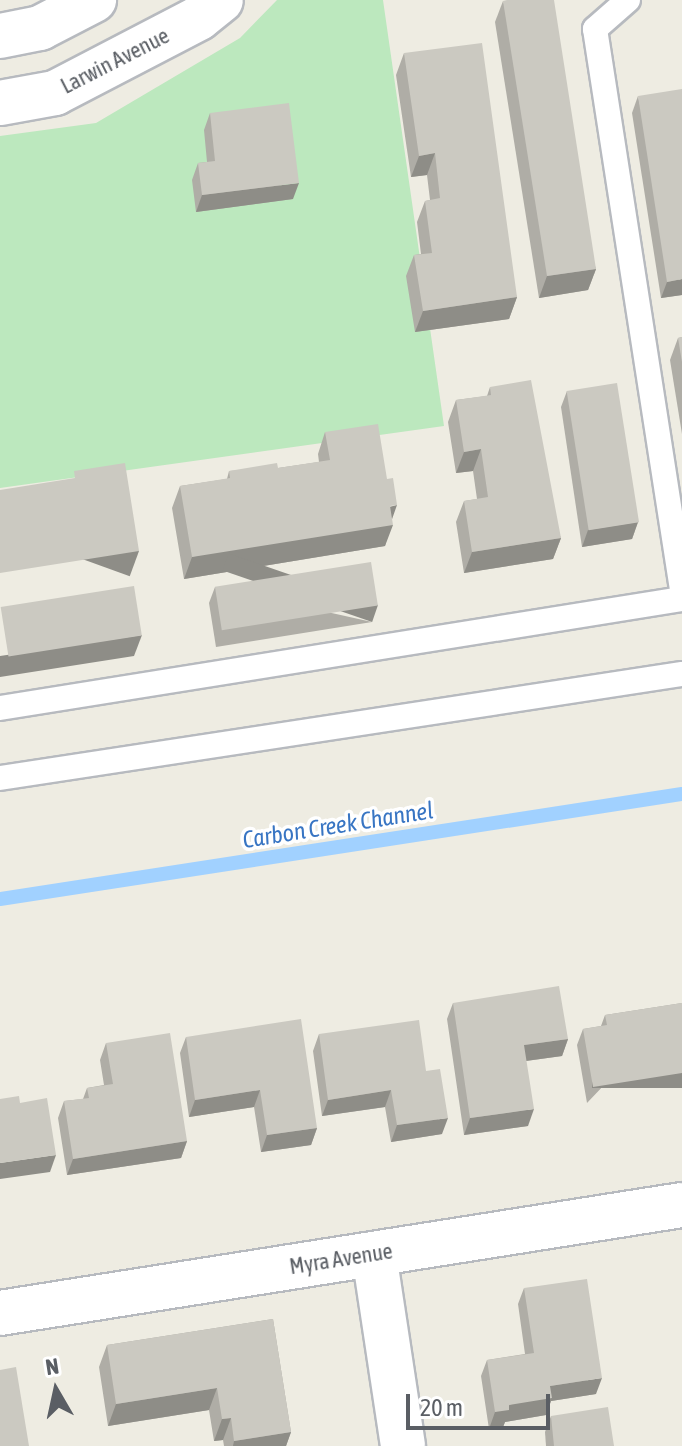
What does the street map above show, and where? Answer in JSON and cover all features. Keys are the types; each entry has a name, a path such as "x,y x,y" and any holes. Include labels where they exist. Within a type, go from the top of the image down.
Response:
{"street":[{"path":"0,36 40,28 94,0"},
{"name":"Larwin Avenue","path":"0,103 55,93 199,18 221,0"},
{"name":"Myra Avenue","path":"0,1313 682,1205"},
{"path":"374,1254 403,1446"}],"lane":[{"path":"628,0 595,29 682,590"},
{"path":"0,708 682,599"},
{"path":"0,778 682,674"}],"green space":[{"path":"277,0 383,0 444,426 0,488 0,136 96,123 240,38"}],"building":[{"path":"554,0 596,269 547,276 503,1"},
{"path":"482,43 517,297 423,311 414,255 432,253 425,201 440,198 435,153 419,156 404,53"},
{"path":"682,89 682,279 667,282 638,96"},
{"path":"289,103 299,183 202,195 198,163 215,161 210,113"},
{"path":"682,337 682,362 678,338"},
{"path":"531,380 561,538 472,552 464,501 488,497 481,449 464,452 456,400 491,395 490,387"},
{"path":"617,383 639,522 589,530 567,391"},
{"path":"378,424 387,479 393,478 397,505 390,506 393,525 192,557 180,486 230,478 229,471 277,463 278,468 330,460 325,432"},
{"path":"125,463 139,551 0,573 0,490 75,478 74,471"},
{"path":"371,562 378,605 222,630 215,587"},
{"path":"134,586 142,635 8,657 1,607"},
{"path":"559,986 568,1039 524,1045 534,1109 470,1118 453,1003"},
{"path":"682,1003 682,1073 593,1087 583,1029 607,1025 605,1015"},
{"path":"301,1019 317,1128 267,1135 260,1090 195,1100 186,1037"},
{"path":"419,1020 426,1071 440,1069 448,1118 397,1125 391,1090 328,1100 319,1034"},
{"path":"170,1033 187,1141 73,1159 64,1101 89,1098 87,1088 113,1084 106,1043"},
{"path":"19,1096 20,1103 47,1098 56,1155 0,1163 0,1099"},
{"path":"587,1279 602,1378 550,1386 552,1398 509,1405 509,1410 495,1412 487,1360 534,1353 524,1288"},
{"path":"273,1319 291,1432 234,1441 231,1418 222,1419 217,1388 116,1404 107,1345"},
{"path":"16,1367 29,1446 0,1446 0,1370"},
{"path":"608,1407 614,1446 554,1446 551,1416"}],"waterway":[{"name":"Carbon Creek Channel","path":"0,899 682,794"}]}
